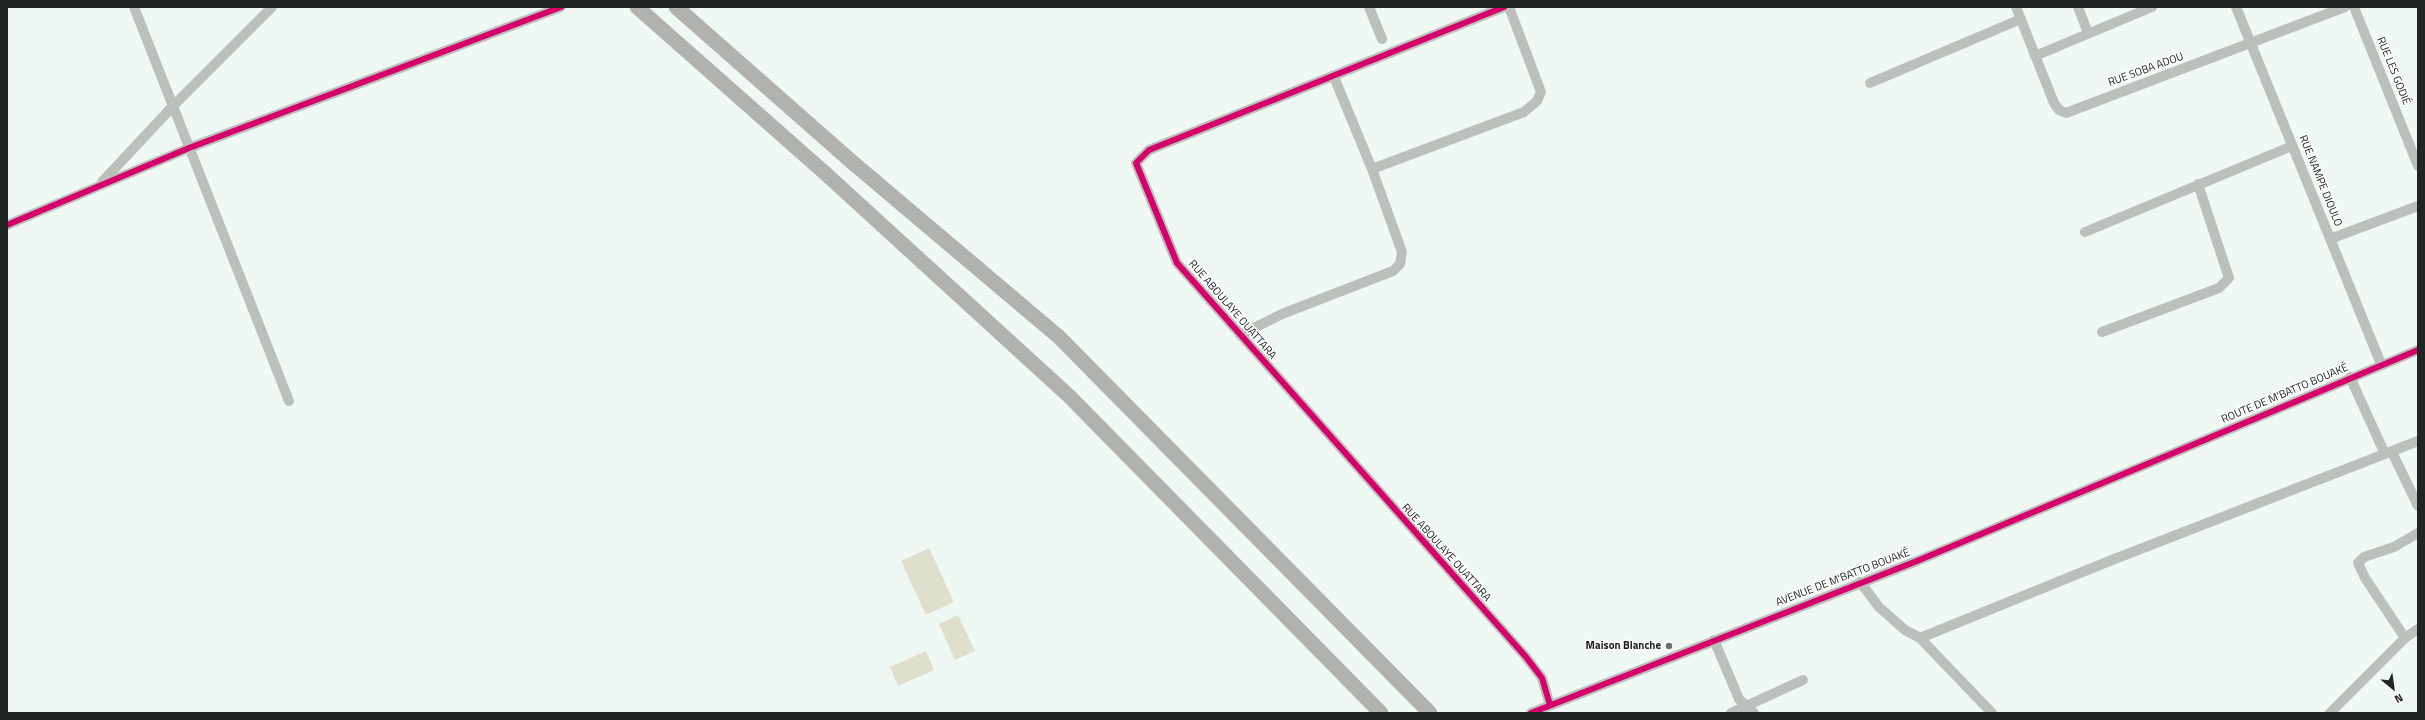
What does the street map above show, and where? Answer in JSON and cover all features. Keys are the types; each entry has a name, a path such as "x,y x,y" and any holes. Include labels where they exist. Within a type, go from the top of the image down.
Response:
{"highway":[{"path":"637,7 826,174 1069,396 1381,713"},
{"path":"676,7 852,162 1059,337 1430,713"}],"street":[{"path":"134,7 174,105 189,148 289,401"},
{"path":"99,186 174,105 272,7"},
{"path":"7,225 189,148 561,7"},
{"path":"1369,7 1382,39"},
{"name":"RUE ABOULAYE OUATTARA","path":"1504,7 1149,150 1136,163 1177,263 1526,657 1542,678 1550,705"},
{"path":"1372,169 1524,112 1537,101 1541,92 1510,7"},
{"name":"RUE SOBA ADOU","path":"2016,7 2054,103 2059,110 2066,113 2251,44 2345,7"},
{"path":"2078,7 2088,33"},
{"path":"2035,56 2152,7"},
{"name":"RUE NAMPE DIOULO","path":"2236,7 2381,364"},
{"name":"RUE LES GODIÉ","path":"2354,7 2418,166"},
{"path":"1870,83 2021,19"},
{"path":"1240,335 1282,314 1393,271 1400,264 1402,252 1372,169 1334,76"},
{"path":"2085,232 2292,146"},
{"path":"2102,332 2219,288 2229,278 2198,184"},
{"path":"2330,239 2418,206"},
{"name":"ROUTE DE M'BATTO BOUAKÉ","path":"2160,458 2381,364 2418,350"},
{"path":"2350,377 2388,453 2418,506"},
{"path":"1920,638 2296,487 2388,453 2418,440"},
{"name":"AVENUE DE M'BATTO BOUAKÉ","path":"1531,713 1916,561 1979,532 2160,458"},
{"path":"2405,638 2365,578 2358,563 2364,558 2394,547 2418,533"},
{"path":"1860,582 1879,607 1905,630 1920,638 1992,713"},
{"path":"2330,713 2405,638 2418,629"},
{"path":"1714,640 1739,698 1750,710"},
{"path":"1731,713 1750,710 1803,680"}],"green space":[{"path":"929,548 954,602 926,615 901,561"},
{"path":"958,615 975,651 955,660 939,624"},
{"path":"926,651 934,670 898,686 890,667"}],"cycle path":[{"path":"7,225 189,148 561,7"},
{"path":"1504,7 1149,150 1136,163 1177,263 1526,657 1542,678 1550,705"},
{"path":"1531,713 1917,561 2418,350"}],"place":[{"name":"Maison Blanche","path":"1669,646"}]}
